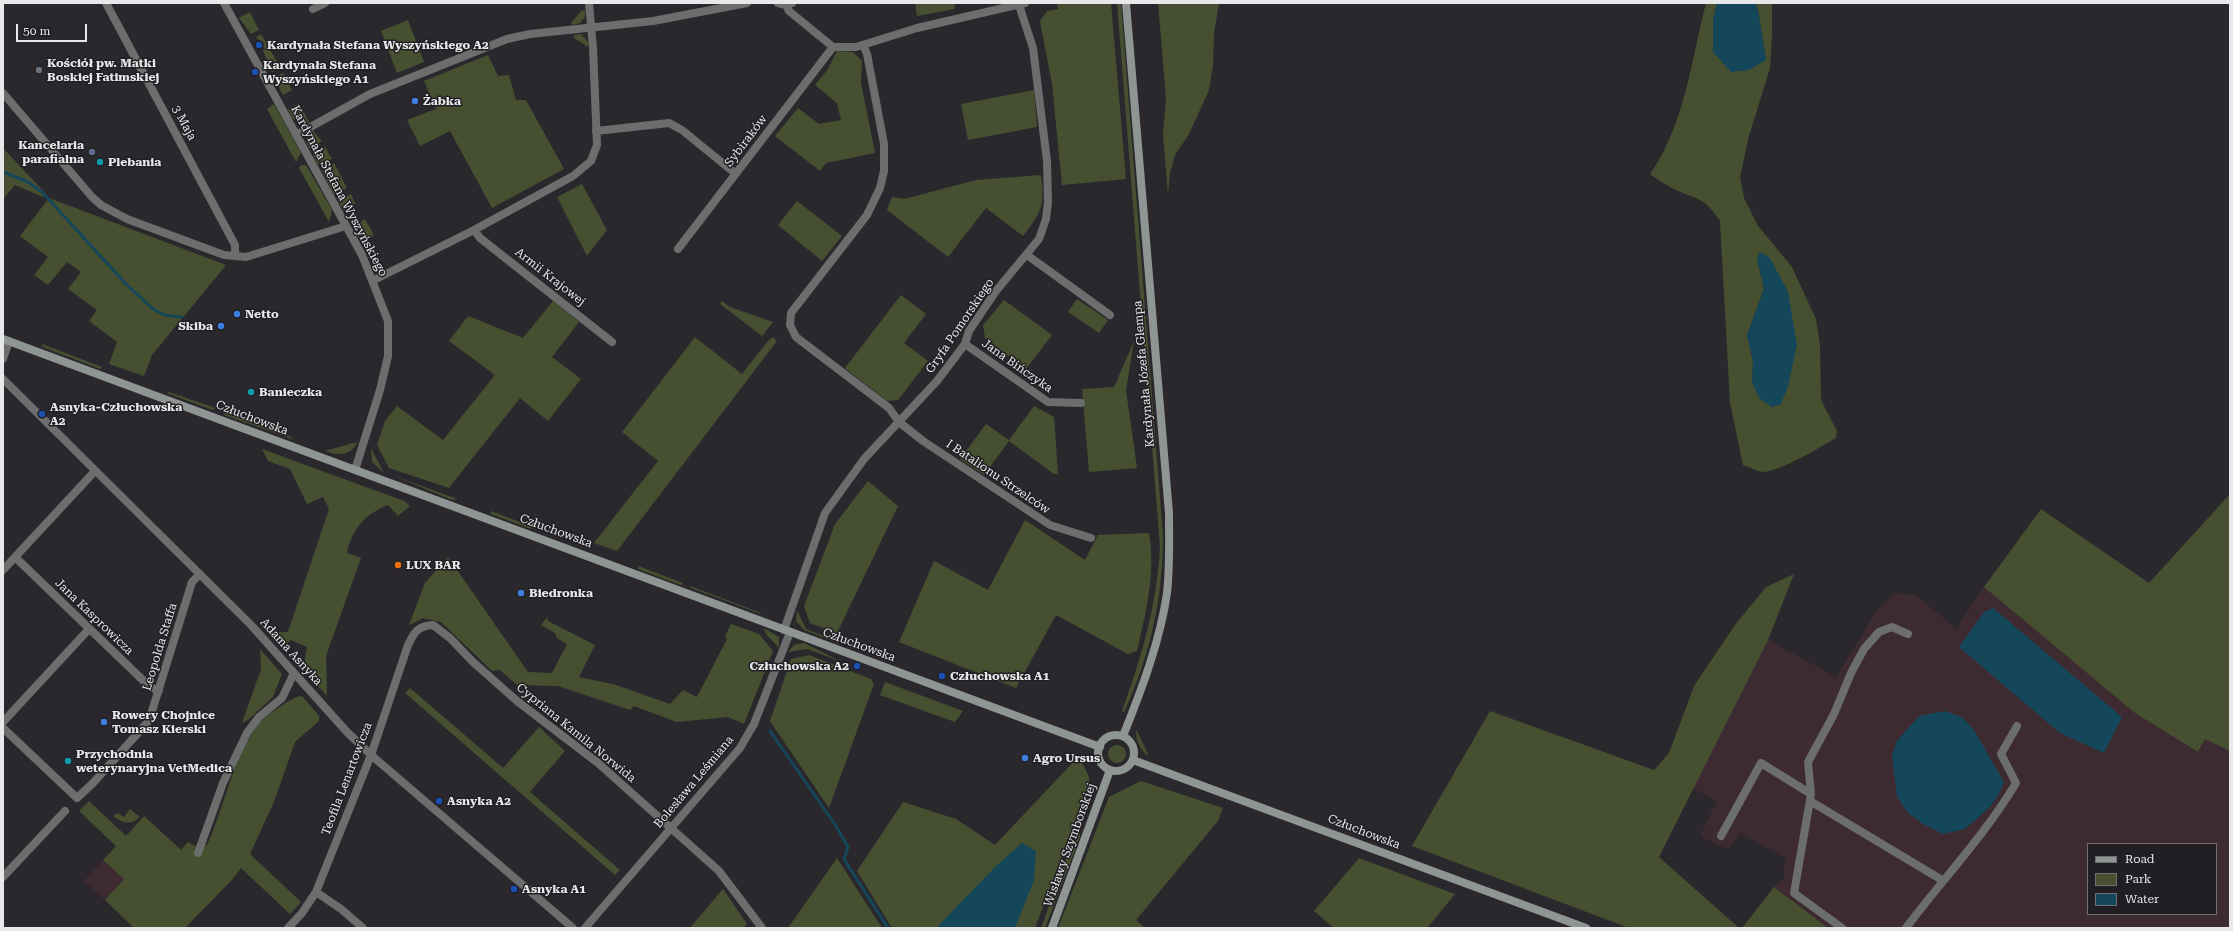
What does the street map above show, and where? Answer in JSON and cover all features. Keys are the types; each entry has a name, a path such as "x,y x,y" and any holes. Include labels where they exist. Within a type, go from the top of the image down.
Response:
{"main road":[{"name":"Kardynała Józefa Glempa","path":"1123,736 1149,665 1162,618 1167,593 1170,552 1169,513 1126,3"},
{"name":"Człuchowska","path":"6,340 1100,747"},
{"path":"1110,736 1123,736 1133,747 1133,760 1125,769 1110,770 1101,762 1099,757 1100,747 1110,736"},
{"name":"Człuchowska","path":"1133,760 1586,928"},
{"name":"Wisławy Szymborskiej","path":"1052,928 1110,770"}],"street":[{"name":"3 Maja","path":"106,3 235,245 235,256"},
{"name":"Kardynała Stefana Wyszyńskiego","path":"224,3 374,280 388,320 388,356 379,394 355,470"},
{"path":"313,9 325,3"},
{"path":"374,280 474,230 580,172 592,161 595,154 596,131 589,3"},
{"path":"296,134 370,94 507,39 530,34 653,21 746,3"},
{"path":"785,4 789,11 833,47 863,45 916,28 1022,4"},
{"name":"Gryfa Pomorskiego","path":"787,631 825,513 864,459 937,381 965,344 969,331 996,292 1027,255 1038,239 1046,219 1048,202 1047,161 1033,48 1022,4"},
{"name":"I Batalionu Strzelców","path":"863,45 867,54 884,144 884,171 880,188 867,215 791,313 790,325 796,337 888,408 899,422 978,479 1050,525 1091,538"},
{"name":"Sybiraków","path":"678,249 833,47"},
{"path":"3,93 78,181 101,205 127,219 224,255 246,257 346,226"},
{"path":"596,131 670,123 682,130 736,174"},
{"name":"Armii Krajowej","path":"474,230 480,238 612,342"},
{"path":"1027,255 1110,315"},
{"path":"3,359 6,340"},
{"name":"Jana Bińczyka","path":"965,344 1048,402 1081,403"},
{"name":"Adama Asnyka","path":"3,379 251,625 371,755 573,928"},
{"path":"3,570 95,471"},
{"name":"Jana Kasprowicza","path":"15,557 150,687 158,690"},
{"name":"Leopolda Staffa","path":"3,728 77,798 139,734 152,711 192,582 200,574"},
{"name":"Cypriana Kamila Norwida","path":"416,630 433,625 439,628 517,701 598,763 718,871 762,928"},
{"path":"1842,928 1794,893 1811,798 1808,762 1864,649 1879,632 1892,627 1908,634"},
{"path":"3,722 89,629"},
{"name":"Teofila Lenartowicza","path":"288,928 302,913 316,892 371,755 408,645 416,630"},
{"name":"Bolesława Leśmiana","path":"586,928 744,742 754,724 787,631"},
{"path":"198,853 223,783 247,732 259,717 282,698 294,673"},
{"path":"1906,928 1942,880 1999,812 2016,783 2001,754 2017,726"},
{"path":"1721,836 1761,763 1811,798 1942,880"},
{"path":"5,872 65,811"},
{"path":"316,892 341,909 363,928"}],"shaded area":[{"path":"1984,587 2135,713 2198,752 2205,739 2230,751 2230,928 1828,928 1774,887 1785,878 1783,870 1787,859 1740,833 1728,849 1700,836 1717,801 1692,788 1768,640 1836,677 1880,606 1896,594 1916,595 1956,629"},
{"path":"103,860 124,879 105,900 84,881"}],"green space":[{"path":"915,3 954,3 955,9 917,16"},
{"path":"1057,3 1111,3 1126,179 1062,185 1052,84 1040,21 1047,11 1058,9"},
{"path":"1117,3 1121,3 1163,536 1161,582 1158,604 1148,648 1124,712 1122,711 1136,671 1152,609 1156,589 1160,546"},
{"path":"1158,3 1219,3 1214,33 1213,65 1209,90 1189,134 1175,155 1170,173 1168,195 1163,134 1166,98"},
{"path":"1706,3 1717,3 1713,20 1766,60 1758,10 1755,3 1772,3 1770,68 1749,136 1740,177 1744,198 1758,226 1792,267 1816,319 1820,346 1821,400 1837,431 1836,438 1780,468 1764,472 1743,465 1730,403 1720,221 1714,212 1699,199 1669,186 1650,174 1662,155 1686,92","holes":["1760,252 1781,404 1772,407 1759,397 1752,381 1753,361 1747,335 1764,289 1757,259"]},
{"path":"585,10 585,17 580,23 572,25 571,23 581,11"},
{"path":"250,12 259,30 251,34 239,18"},
{"path":"408,20 424,62 397,73 381,31"},
{"path":"261,34 280,67 272,72 263,51 265,49 256,37"},
{"path":"581,34 588,42 588,47 574,38 574,35"},
{"path":"837,51 853,52 862,61 861,83 875,153 826,163 820,171 775,136 798,108 819,124 841,120 837,103 815,85 828,69"},
{"path":"488,55 498,76 509,75 516,100 526,100 564,169 492,208 450,131 420,146 407,120 436,109 424,81"},
{"path":"283,73 292,90 283,95 274,77"},
{"path":"1034,90 1037,127 968,140 961,104"},
{"path":"299,103 309,122 305,124 293,119 288,110"},
{"path":"274,104 301,153 296,162 267,109"},
{"path":"312,130 322,141 310,149 306,139"},
{"path":"325,147 332,159 318,165 313,155"},
{"path":"3,148 46,194 43,197 15,185 3,199"},
{"path":"334,163 347,188 334,195 322,171"},
{"path":"301,165 306,165 332,210 329,222 299,168"},
{"path":"1041,175 1043,194 1041,208 1023,236 986,208 948,257 887,210 892,197 904,199 976,180"},
{"path":"582,184 607,230 587,256 557,197"},
{"path":"351,194 355,204 344,211 338,201"},
{"path":"49,198 226,265 152,355 144,376 109,364 117,342 89,321 97,310 68,289 81,272 67,262 48,285 34,275 48,257 20,236"},
{"path":"797,201 842,236 822,261 778,225"},
{"path":"365,219 374,235 363,242 360,242 353,228"},
{"path":"901,295 926,314 904,343 928,361 898,400 887,401 845,368"},
{"path":"1077,299 1108,320 1099,333 1068,312"},
{"path":"1004,300 1052,335 1026,369 985,338 983,325"},
{"path":"553,301 579,322 552,357 581,379 548,421 520,398 449,488 389,468 377,445 385,421 397,406 443,440 495,375 449,341 468,316 523,338"},
{"path":"722,301 730,307 773,322 762,336 720,304"},
{"path":"695,337 742,374 768,341 773,337 777,341 617,551 594,543 658,461 622,432"},
{"path":"1134,341 1126,390 1137,468 1089,472 1082,389 1114,387"},
{"path":"42,344 102,367 100,369 43,347"},
{"path":"166,391 215,408 213,410 169,394"},
{"path":"1034,406 1054,417 1058,474 1054,474 1009,441 984,475 960,459 986,424 1009,440"},
{"path":"223,412 289,436 295,440 224,415"},
{"path":"357,443 347,453 334,454 325,451"},
{"path":"371,448 384,473 372,462"},
{"path":"262,449 404,501 410,506 398,516 388,505 380,509 361,523 352,537 347,553 361,558 326,656 327,696 303,670 307,647 291,640 286,644 279,642 270,632 288,632 329,509 323,497 307,504 290,469 268,461"},
{"path":"392,475 457,499 452,500"},
{"path":"868,481 898,506 837,633 810,623 804,606 835,524"},
{"path":"2230,494 2230,751 2205,739 2198,752 2135,713 1984,587 2041,509 2149,583"},
{"path":"491,511 533,527 531,529 491,514"},
{"path":"1025,520 1085,560 1098,535 1149,533 1151,548 1151,578 1147,607 1137,651 1128,654 1056,615 1016,688 899,642 934,561 988,590"},
{"path":"448,557 528,672 552,673 567,644 557,638 555,633 541,625 547,617 548,621 595,645 579,677 616,685 670,704 683,690 697,697 727,639 725,637 731,624 759,634 773,651 744,724 728,717 677,722 634,706 630,710 558,686 517,685 500,670 492,671 441,622 423,618 409,625 425,583"},
{"path":"638,566 683,583 681,585 638,569"},
{"path":"1794,574 1768,640 1659,857 1739,928 1629,928 1412,846 1490,711 1654,770 1669,753 1694,686 1735,625 1766,587"},
{"path":"690,586 761,613 761,614 691,588"},
{"path":"797,610 806,629 840,642 838,643 804,630 796,621"},
{"path":"764,628 779,637 779,648 766,634"},
{"path":"804,643 842,662 807,649 788,652 794,645"},
{"path":"260,649 282,674 273,697 248,720 242,723 261,669"},
{"path":"809,655 871,679 874,684 829,808 770,721 791,659"},
{"path":"885,682 963,711 955,722 880,695"},
{"path":"410,688 503,768 539,727 565,751 530,792 620,870 615,875 405,693"},
{"path":"302,696 319,716 319,721 295,742 274,802 250,854 301,902 290,914 241,868 232,880 185,928 134,928 105,900 124,879 103,860 116,846 79,811 89,801 126,836 144,816 181,850 188,842 195,846 207,845 236,765 251,735 261,721 267,716 290,700"},
{"path":"1136,729 1148,754 1147,755 1138,744"},
{"path":"1113,745 1121,745 1126,750 1124,761 1121,763 1113,763 1108,758 1108,750"},
{"path":"1079,756 1089,777 1089,783 1035,928 892,928 857,871 903,802 956,819 995,845"},
{"path":"1141,781 1223,808 1218,821 1136,920 1145,928 1058,928 1109,797"},
{"path":"130,809 140,817 133,822 123,822 113,816 118,813 124,817"},
{"path":"1076,832 1080,833 1080,837 1045,928 1041,928"},
{"path":"837,858 882,928 788,928"},
{"path":"1359,858 1455,894 1427,928 1334,928 1314,911"},
{"path":"1774,887 1828,928 1742,928"},
{"path":"723,889 747,924 743,928 690,928"}],"water":[{"path":"1717,3 1755,3 1758,10 1766,60 1749,70 1731,72 1713,52 1713,20"},
{"path":"1760,252 1770,258 1788,292 1797,345 1788,386 1781,404 1772,407 1759,398 1752,381 1753,361 1747,335 1764,289 1757,258"},
{"path":"1993,608 2122,717 2104,753 2060,733 1959,647 1984,612"},
{"path":"1945,711 1962,717 1974,730 2004,782 1999,794 1990,807 1965,829 1943,834 1923,824 1908,813 1897,797 1892,755 1897,741 1919,716"},
{"path":"1022,843 1036,851 1034,880 1015,928 936,928 997,865"}],"waterway":[{"path":"3,172 28,182 42,192 125,283 153,309 165,315 182,317"},
{"path":"770,731 836,826 848,847 844,859 888,928"}],"place":[{"name":"Kardynała Stefana Wyszyńskiego A2","path":"259,45"},
{"name":"Kościół pw. Matki Boskiej Fatimskiej","path":"39,70"},
{"name":"Kardynała Stefana Wyszyńskiego A1","path":"255,72"},
{"name":"Żabka","path":"415,101"},
{"name":"Kancelaria parafialna","path":"92,152"},
{"name":"Plebania","path":"100,162"},
{"name":"Netto","path":"237,314"},
{"name":"Skiba","path":"221,326"},
{"name":"Banieczka","path":"251,392"},
{"name":"Asnyka-Człuchowska A2","path":"42,414"},
{"name":"LUX BAR","path":"398,565"},
{"name":"Biedronka","path":"521,593"},
{"name":"Człuchowska A2","path":"857,666"},
{"name":"Człuchowska A1","path":"942,676"},
{"name":"Rowery Chojnice Tomasz Kierski","path":"104,722"},
{"name":"Agro Ursus","path":"1025,758"},
{"name":"Przychodnia weterynaryjna VetMedica","path":"68,761"},
{"name":"Asnyka A2","path":"439,801"},
{"name":"Asnyka A1","path":"514,889"}]}
